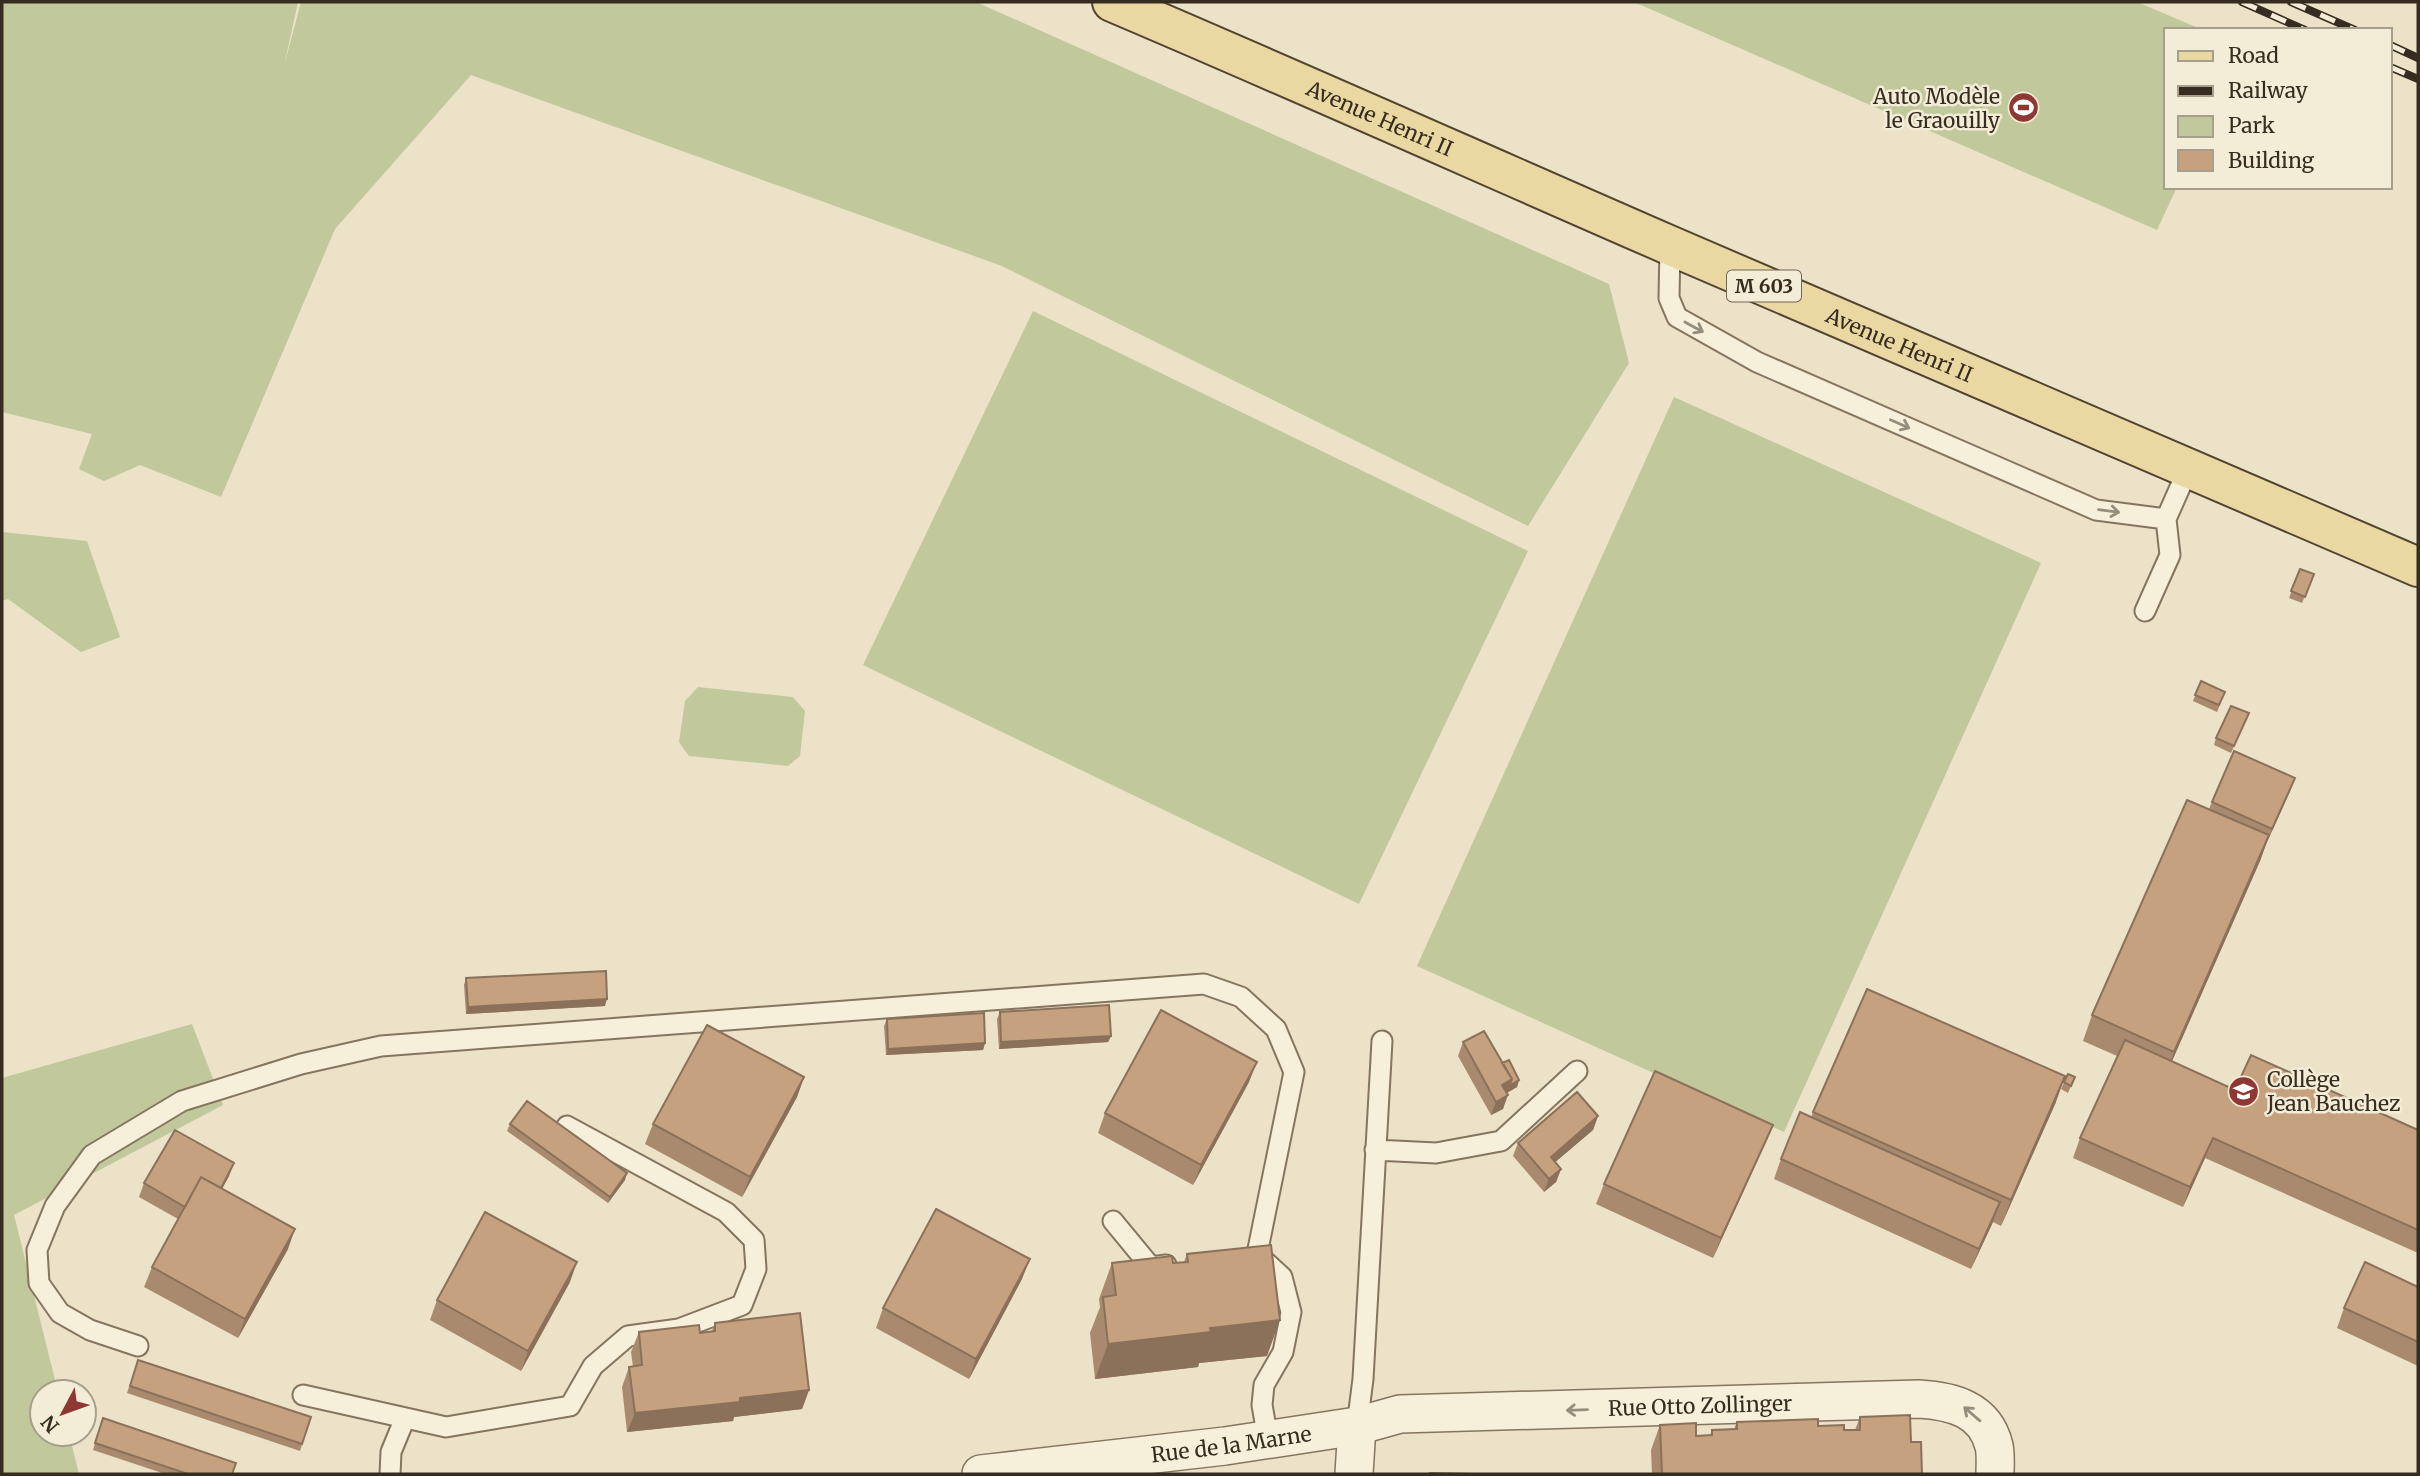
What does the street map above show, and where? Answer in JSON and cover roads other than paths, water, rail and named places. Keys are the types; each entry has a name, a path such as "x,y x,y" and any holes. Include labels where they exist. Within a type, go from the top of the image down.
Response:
{"main road":[{"name":"Avenue Henri II","path":"1112,2 1361,108 1670,246 2418,567"}],"street":[{"name":"Rue Otto Zollinger","path":"1357,1426 1401,1414 1919,1399 1945,1401 1968,1408 1986,1428 1994,1446 1995,1474"},
{"name":"Rue de la Marne","path":"981,1474 1357,1426"},
{"path":"1354,1474 1357,1426"}],"lane":[{"path":"1670,246 1669,298 1677,317 1757,362 2096,510 2166,519"},
{"path":"2146,611 2171,555 2166,519 2189,467"},
{"path":"138,1346 90,1330 60,1313 39,1283 37,1250 55,1206 92,1156 182,1101 302,1064 381,1046 1205,984 1241,998 1276,1029 1294,1072 1250,1254 1282,1277 1291,1312 1283,1352 1264,1385 1262,1405 1268,1439"},
{"path":"1357,1426 1363,1379 1382,1041"},
{"path":"1375,1150 1436,1153 1500,1141 1577,1070"},
{"path":"303,1395 446,1427 570,1406 593,1366 628,1336 679,1329 742,1305 756,1269 754,1240 726,1212 567,1126"},
{"path":"1113,1221 1151,1267 1191,1262"},
{"path":"390,1474 391,1452 405,1418"}],"railway":[{"path":"2242,2 2300,28"},
{"path":"2291,2 2350,28"},
{"path":"2392,46 2418,58"},
{"path":"2392,68 2418,79"}],"place":[{"name":"Auto Modèle le Graouilly","path":"2023,108"},
{"name":"Collège Jean Bauchez","path":"2244,1091"}]}
